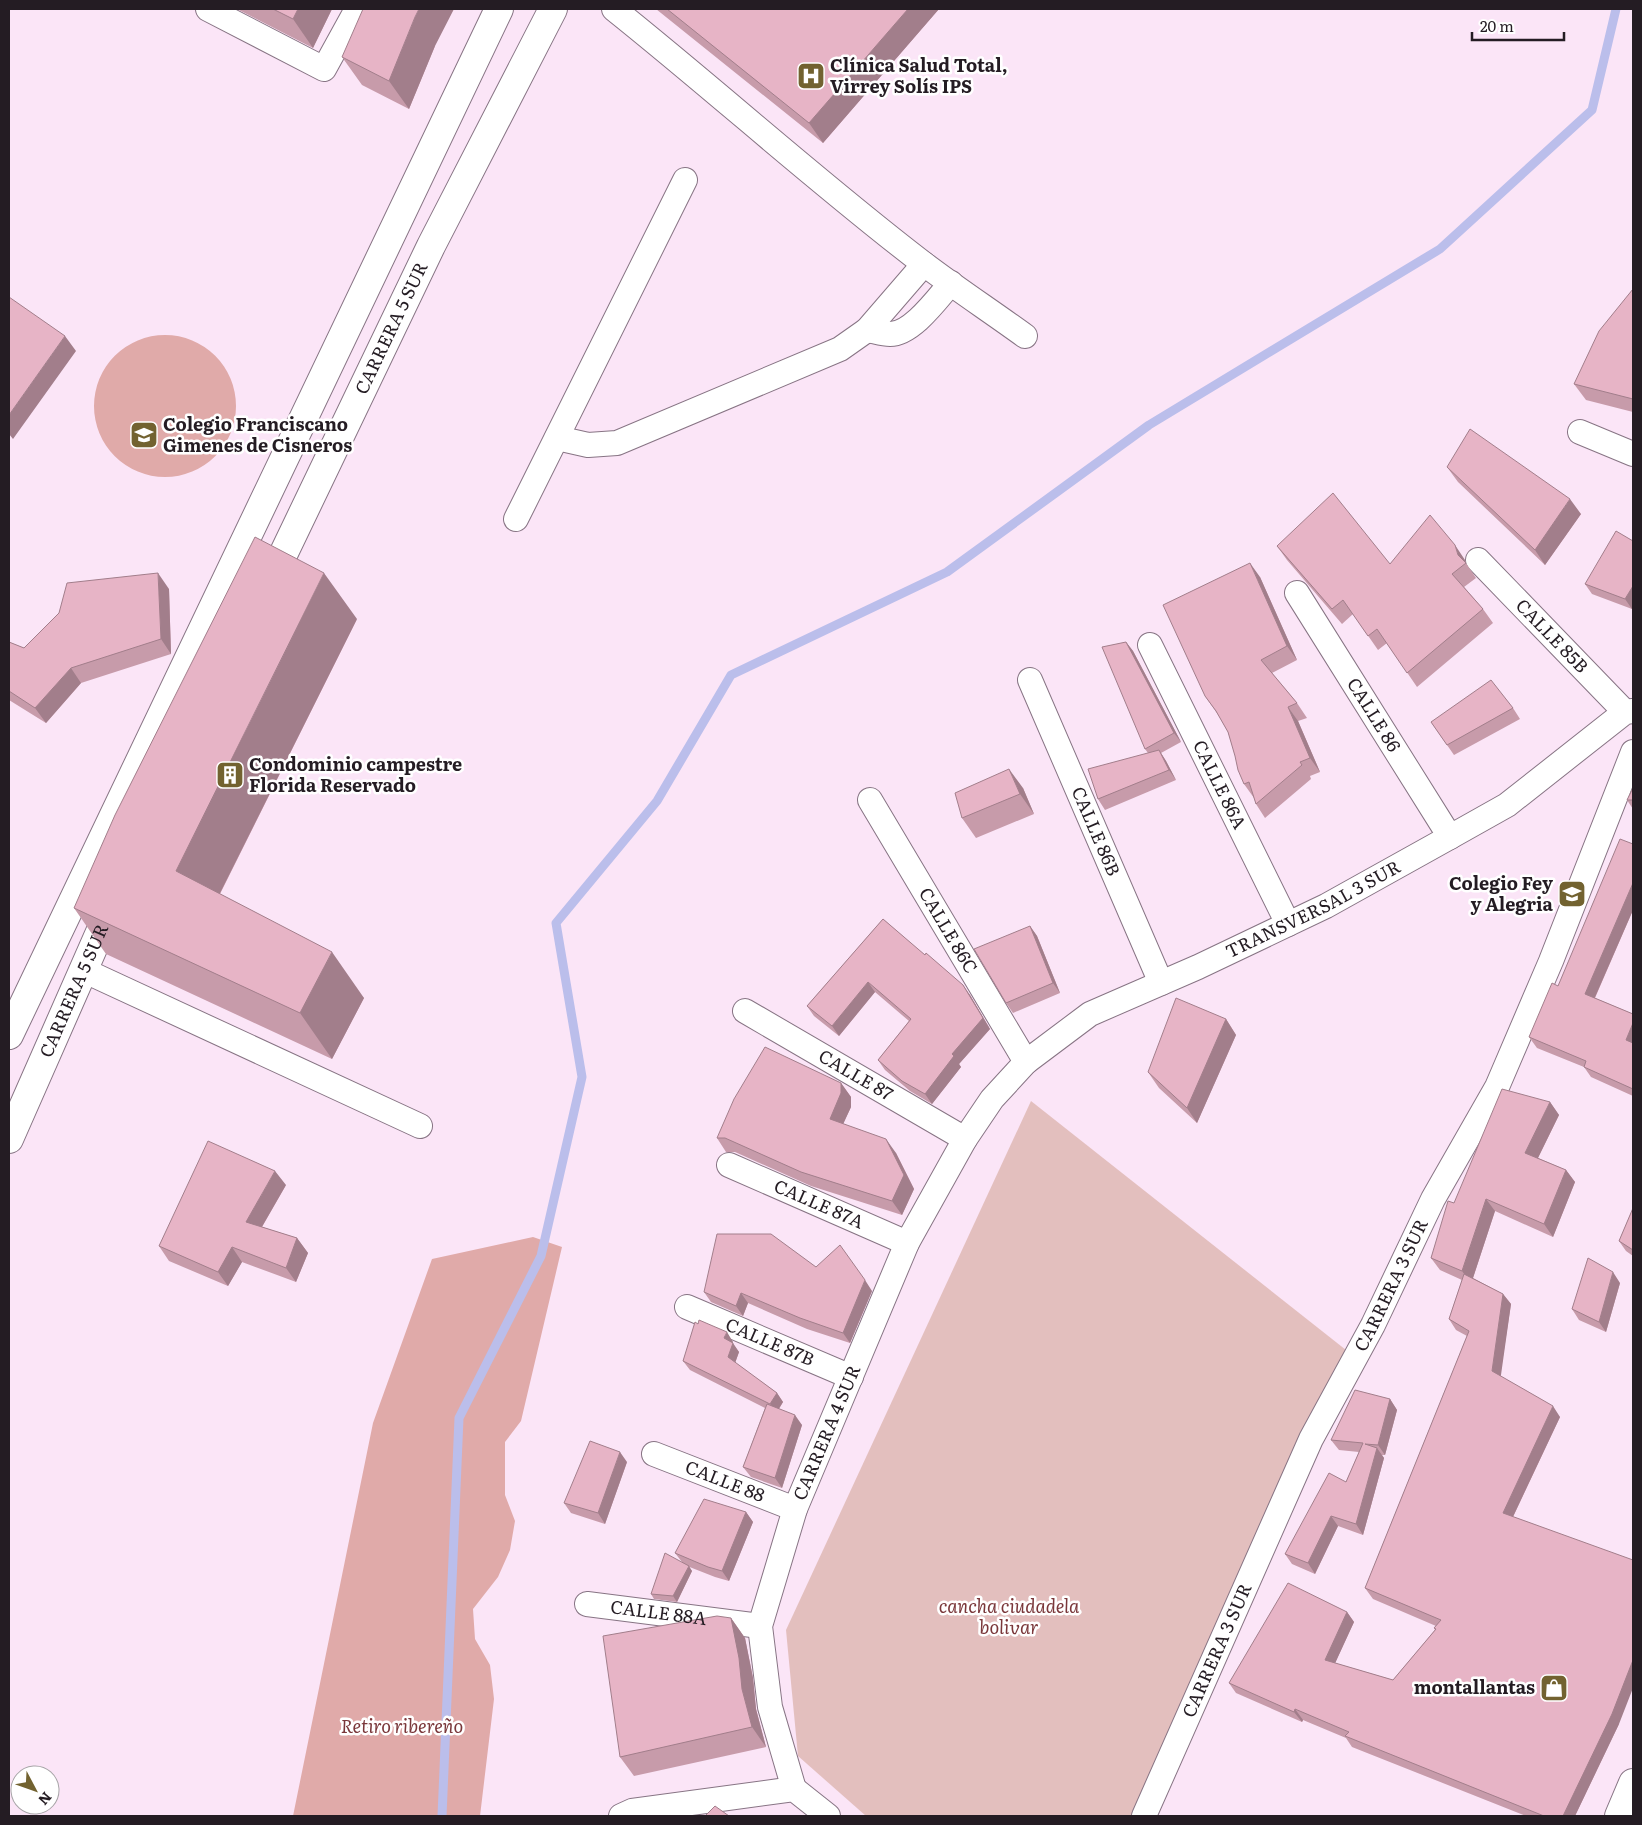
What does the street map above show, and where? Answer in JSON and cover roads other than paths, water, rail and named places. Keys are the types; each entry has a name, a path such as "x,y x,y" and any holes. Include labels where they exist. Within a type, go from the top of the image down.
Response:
{"street":[{"path":"208,9 324,69 358,9"},
{"path":"9,1035 500,9"},
{"name":"CARRERA 5 SUR","path":"258,605 431,246 553,9"},
{"path":"614,9 924,264 1025,336"},
{"path":"516,519 686,180"},
{"path":"558,438 588,445 617,443 840,349 867,330 924,264"},
{"path":"867,330 890,334 904,331 924,314 951,283"},
{"path":"1580,432 1633,454"},
{"name":"CALLE 85B","path":"1478,560 1629,712"},
{"name":"CALLE 86","path":"1297,593 1450,836"},
{"name":"CALLE 86A","path":"1150,645 1288,924"},
{"name":"CALLE 86B","path":"1030,680 1161,983"},
{"name":"TRANSVERSAL 3 SUR","path":"992,1099 1026,1062 1090,1014 1198,967 1326,906 1507,804 1629,712"},
{"name":"CARRERA 3 SUR","path":"1144,1816 1311,1439 1373,1325 1433,1199 1497,1087 1551,961 1633,752"},
{"name":"CALLE 86C","path":"870,800 1026,1062"},
{"name":"CARRERA 5 SUR","path":"9,1139 122,880"},
{"path":"83,970 420,1126"},
{"name":"CALLE 87","path":"745,1011 965,1139"},
{"name":"CARRERA 4 SUR","path":"794,1789 770,1707 760,1626 795,1508 907,1243 965,1139 992,1099"},
{"name":"CALLE 87A","path":"729,1165 907,1243"},
{"name":"CALLE 87B","path":"687,1307 851,1377"},
{"name":"CALLE 88","path":"654,1454 795,1508"},
{"name":"CALLE 88A","path":"587,1604 760,1626"},
{"path":"1619,1816 1633,1783"},
{"path":"626,1814 794,1789 828,1816"}],"waterway":[{"path":"442,1816 459,1418 541,1256 582,1077 556,923 657,801 731,675 947,572 1149,425 1440,249 1592,110 1616,9"}],"place":[{"name":"Clínica Salud Total, Virrey Solís IPS","path":"811,76"},
{"name":"Colegio Franciscano Gimenes de Cisneros","path":"144,435"},
{"name":"Condominio campestre Florida Reservado","path":"230,775"},
{"name":"Colegio Fey y Alegria","path":"1572,894"},
{"name":"montallantas","path":"1554,1688"}],"park label":[{"name":"cancha ciudadela bolivar","path":"1009,1617"},
{"name":"Retiro ribereño","path":"402,1727"}]}
